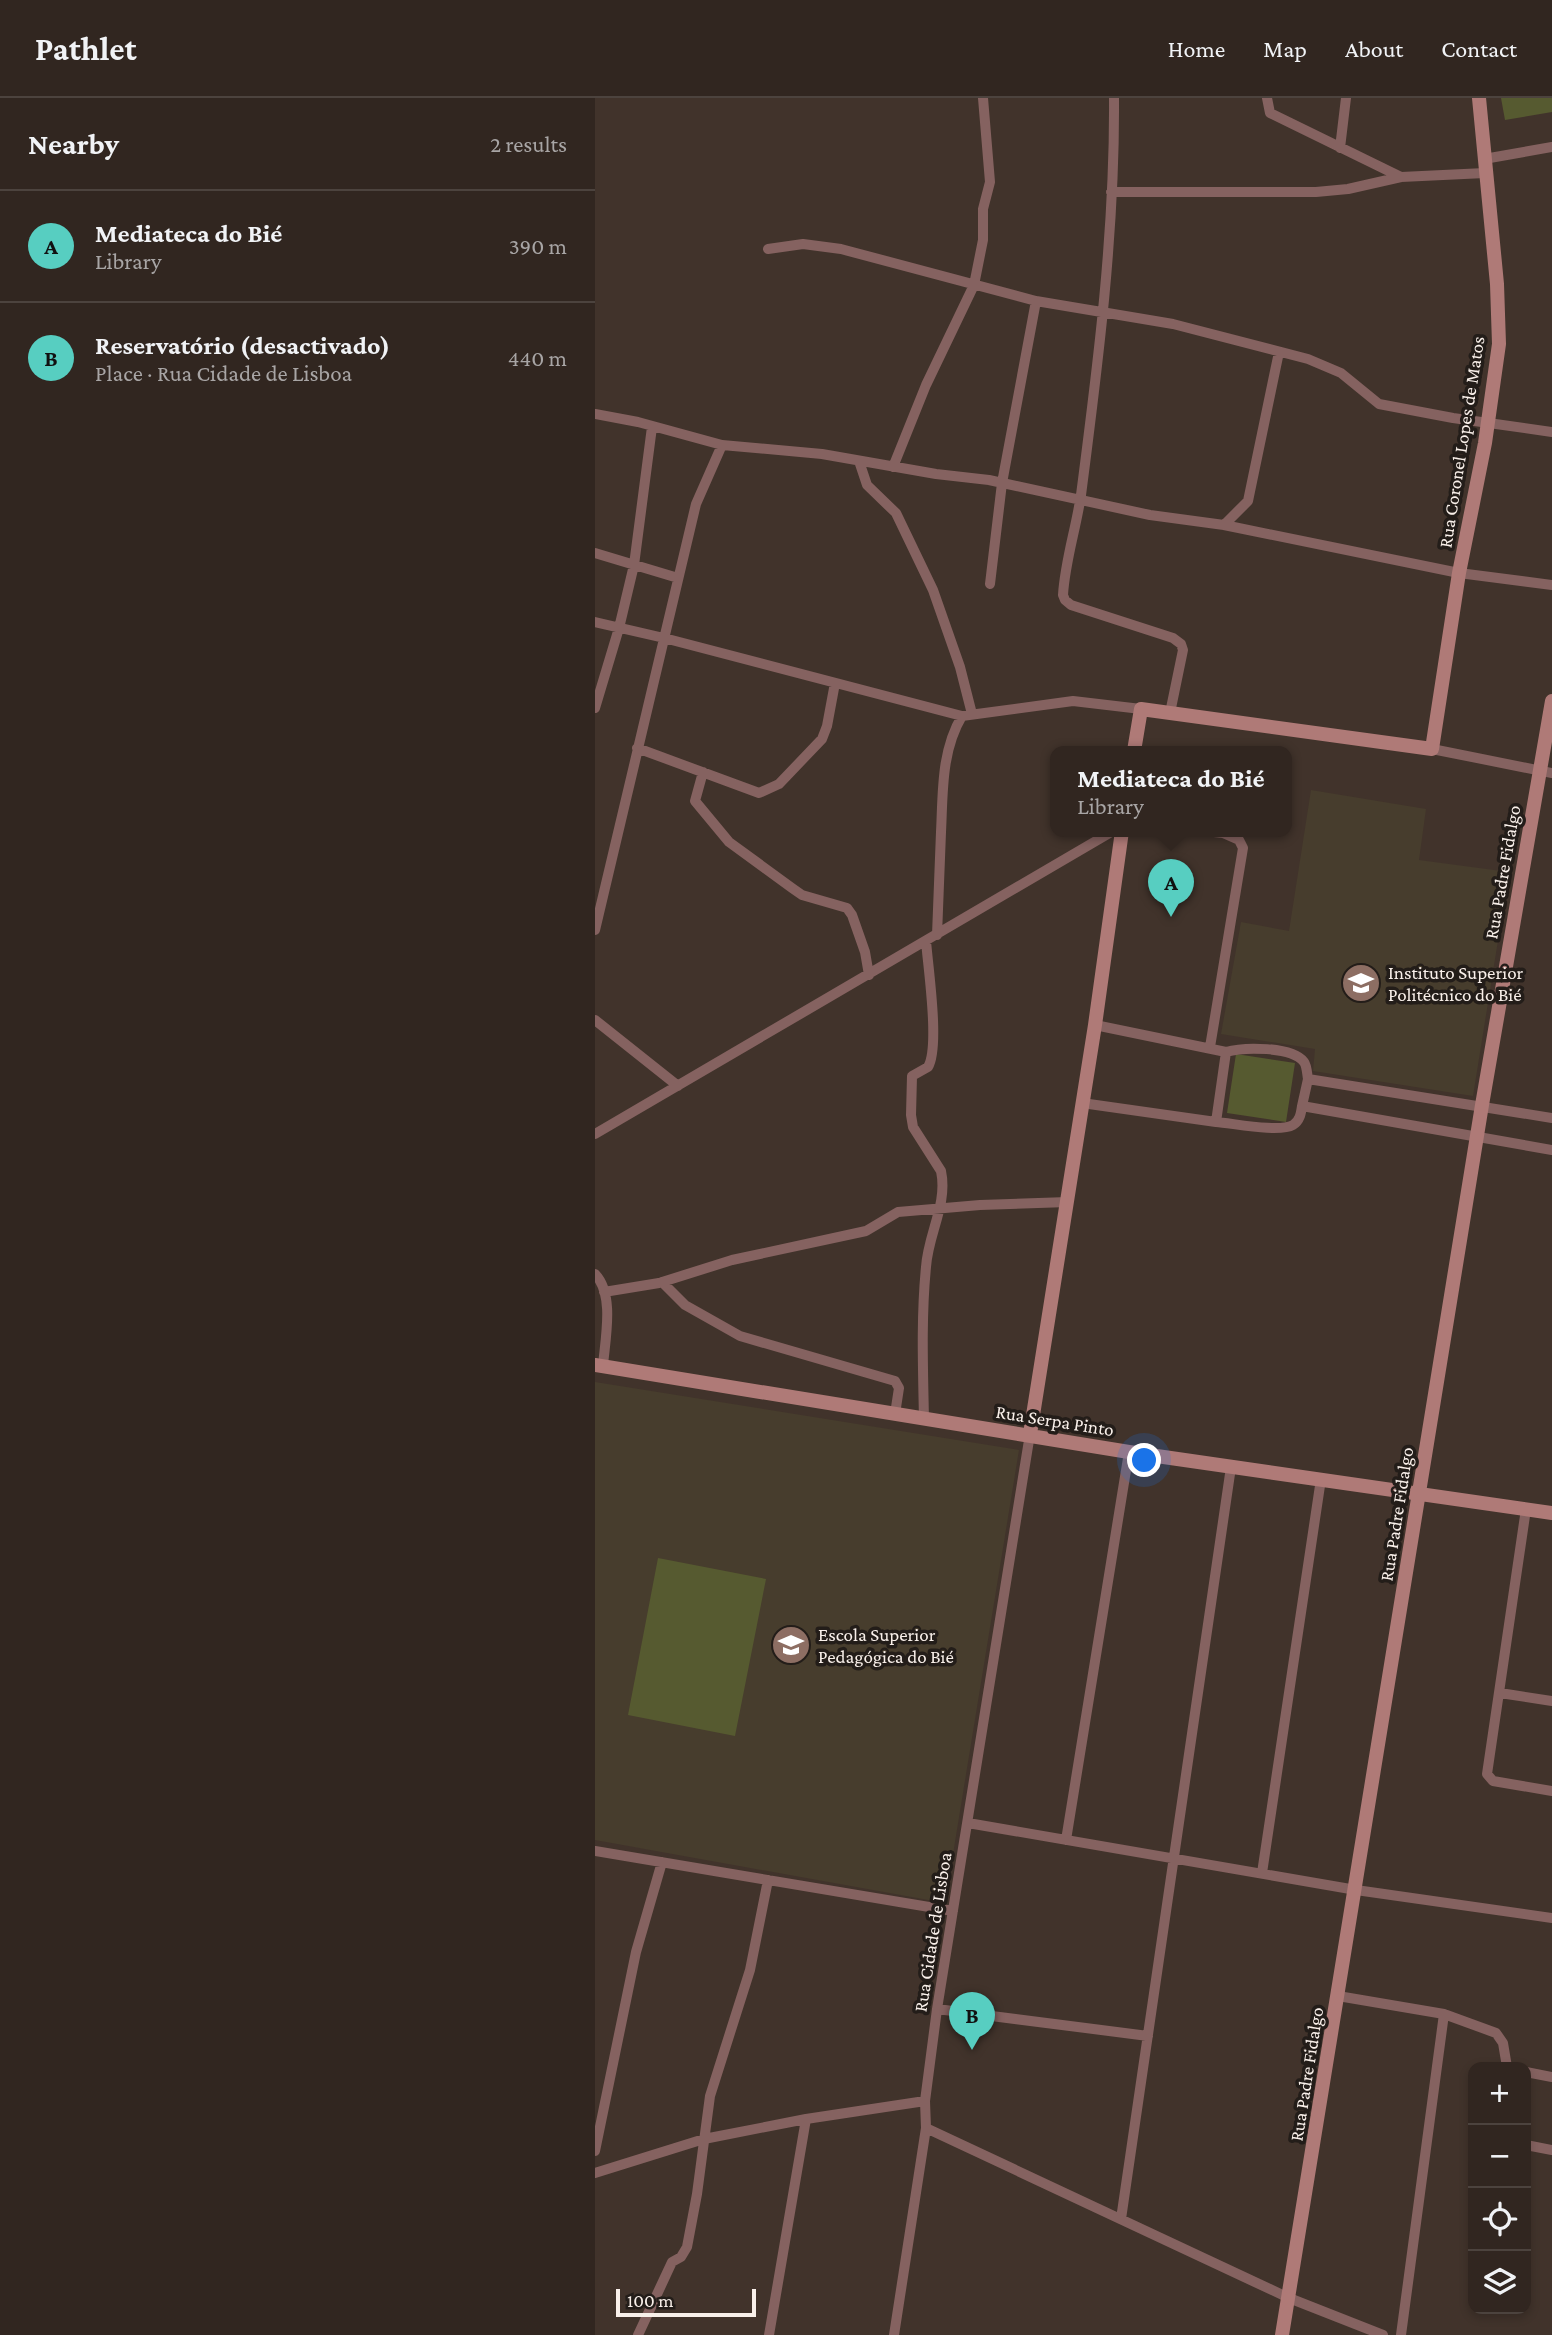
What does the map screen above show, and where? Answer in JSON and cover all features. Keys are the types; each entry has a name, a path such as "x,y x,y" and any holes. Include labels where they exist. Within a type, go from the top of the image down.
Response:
{"street":[{"path":"893,467 926,385 974,285 982,240 983,209 990,182 983,98"},
{"path":"1114,98 1104,314 1080,499 1064,583 1065,600 1070,605 1173,638 1181,644 1183,650 1170,713"},
{"path":"1267,98 1270,113 1401,177"},
{"path":"1340,148 1346,98"},
{"name":"Rua Coronel Lopes de Matos","path":"1432,749 1499,344 1499,312 1479,98"},
{"path":"1111,191 1316,192 1484,166 1552,147"},
{"path":"768,249 803,244 841,249 1036,301 1173,324 1308,359 1341,373 1379,404 1552,432"},
{"path":"990,584 1002,484 1036,301"},
{"path":"1224,525 1248,501 1279,352"},
{"path":"595,414 638,422 722,445 822,454 1002,484 1150,515 1224,525 1459,573 1552,585"},
{"path":"595,422 615,419"},
{"path":"595,708 597,692 619,628 641,526 652,427"},
{"path":"595,930 600,881 637,748 696,504 722,445"},
{"path":"859,461 867,485 896,513 933,590 960,667 967,715"},
{"path":"595,553 677,578"},
{"path":"595,622 967,715 1073,701 1432,749 1545,772"},
{"path":"637,748 756,793 779,784 822,739 828,726 835,683"},
{"name":"Rua Padre Fidalgo","path":"1282,2335 1482,1105 1545,772 1552,701"},
{"path":"1135,746 1141,709"},
{"path":"937,935 944,774 948,747 955,728 967,715"},
{"path":"703,772 694,799 704,814 729,842 802,895 847,908 865,952 869,975"},
{"path":"595,1134 1103,837"},
{"path":"1030,1434 1068,1202 1121,837"},
{"path":"1210,1047 1243,848 1239,840 1233,837"},
{"path":"924,1420 922,1334 926,1266 929,1245 941,1208 941,1171 913,1127 911,1115 912,1076 928,1067 932,1057 932,1016 926,941"},
{"path":"595,1020 678,1086"},
{"path":"1083,1103 1277,1128 1292,1126 1299,1119 1308,1079 1305,1063 1296,1055 1252,1048 1226,1052 1095,1025"},
{"path":"1216,1122 1226,1052"},
{"path":"1308,1079 1552,1118"},
{"path":"1302,1106 1552,1150"},
{"path":"604,1292 662,1282 732,1260 866,1231 898,1212 1068,1202"},
{"path":"595,1274 603,1283 607,1310 599,1365"},
{"path":"662,1282 685,1305 740,1336 895,1381 899,1388 895,1414"},
{"name":"Rua Serpa Pinto","path":"599,1365 1129,1452 1552,1513"},
{"name":"Rua Cidade de Lisboa","path":"894,2335 926,2128 925,2101 937,2009 1030,1434"},
{"path":"1066,1840 1129,1452"},
{"path":"1121,2219 1231,1467"},
{"path":"1262,1873 1321,1479"},
{"path":"1527,1509 1487,1774 1493,1781 1552,1791"},
{"path":"1500,1693 1552,1701"},
{"path":"968,1823 1356,1889 1552,1918"},
{"path":"595,1851 953,1910"},
{"path":"595,2151 636,1952 662,1862"},
{"path":"638,2335 672,2262 681,2257 687,2248 715,2075 750,1970 768,1880"},
{"path":"1338,1996 1444,2014 1496,2033 1503,2043 1506,2062"},
{"path":"937,2009 1148,2036"},
{"path":"1401,2335 1444,2014"},
{"path":"1531,2073 1552,2077"},
{"path":"595,2173 704,2139 806,2119 925,2101"},
{"path":"769,2335 806,2119"},
{"path":"926,2128 1289,2298 1380,2334"},
{"path":"1531,2146 1552,2150"}],"shaded area":[{"name":"Instituto Superior Politécnico do Bié","path":"1311,790 1426,809 1419,860 1509,872 1473,1096 1313,1071 1315,1049 1221,1034 1241,922 1289,931"},
{"name":"Escola Superior Pedagógica do Bié","path":"595,1382 1019,1450 945,1903 595,1840"}],"green space":[{"path":"1501,98 1552,98 1552,112 1505,120"},
{"path":"1236,1054 1295,1063 1286,1122 1227,1113"},
{"path":"658,1558 766,1579 735,1736 628,1715"}],"place":[{"name":"Mediateca do Bié","path":"1171,917"},
{"name":"Instituto Superior Politécnico do Bié","path":"1361,983"},
{"name":"Escola Superior Pedagógica do Bié","path":"791,1645"},
{"name":"Reservatório (desactivado)","path":"972,2050"}]}
